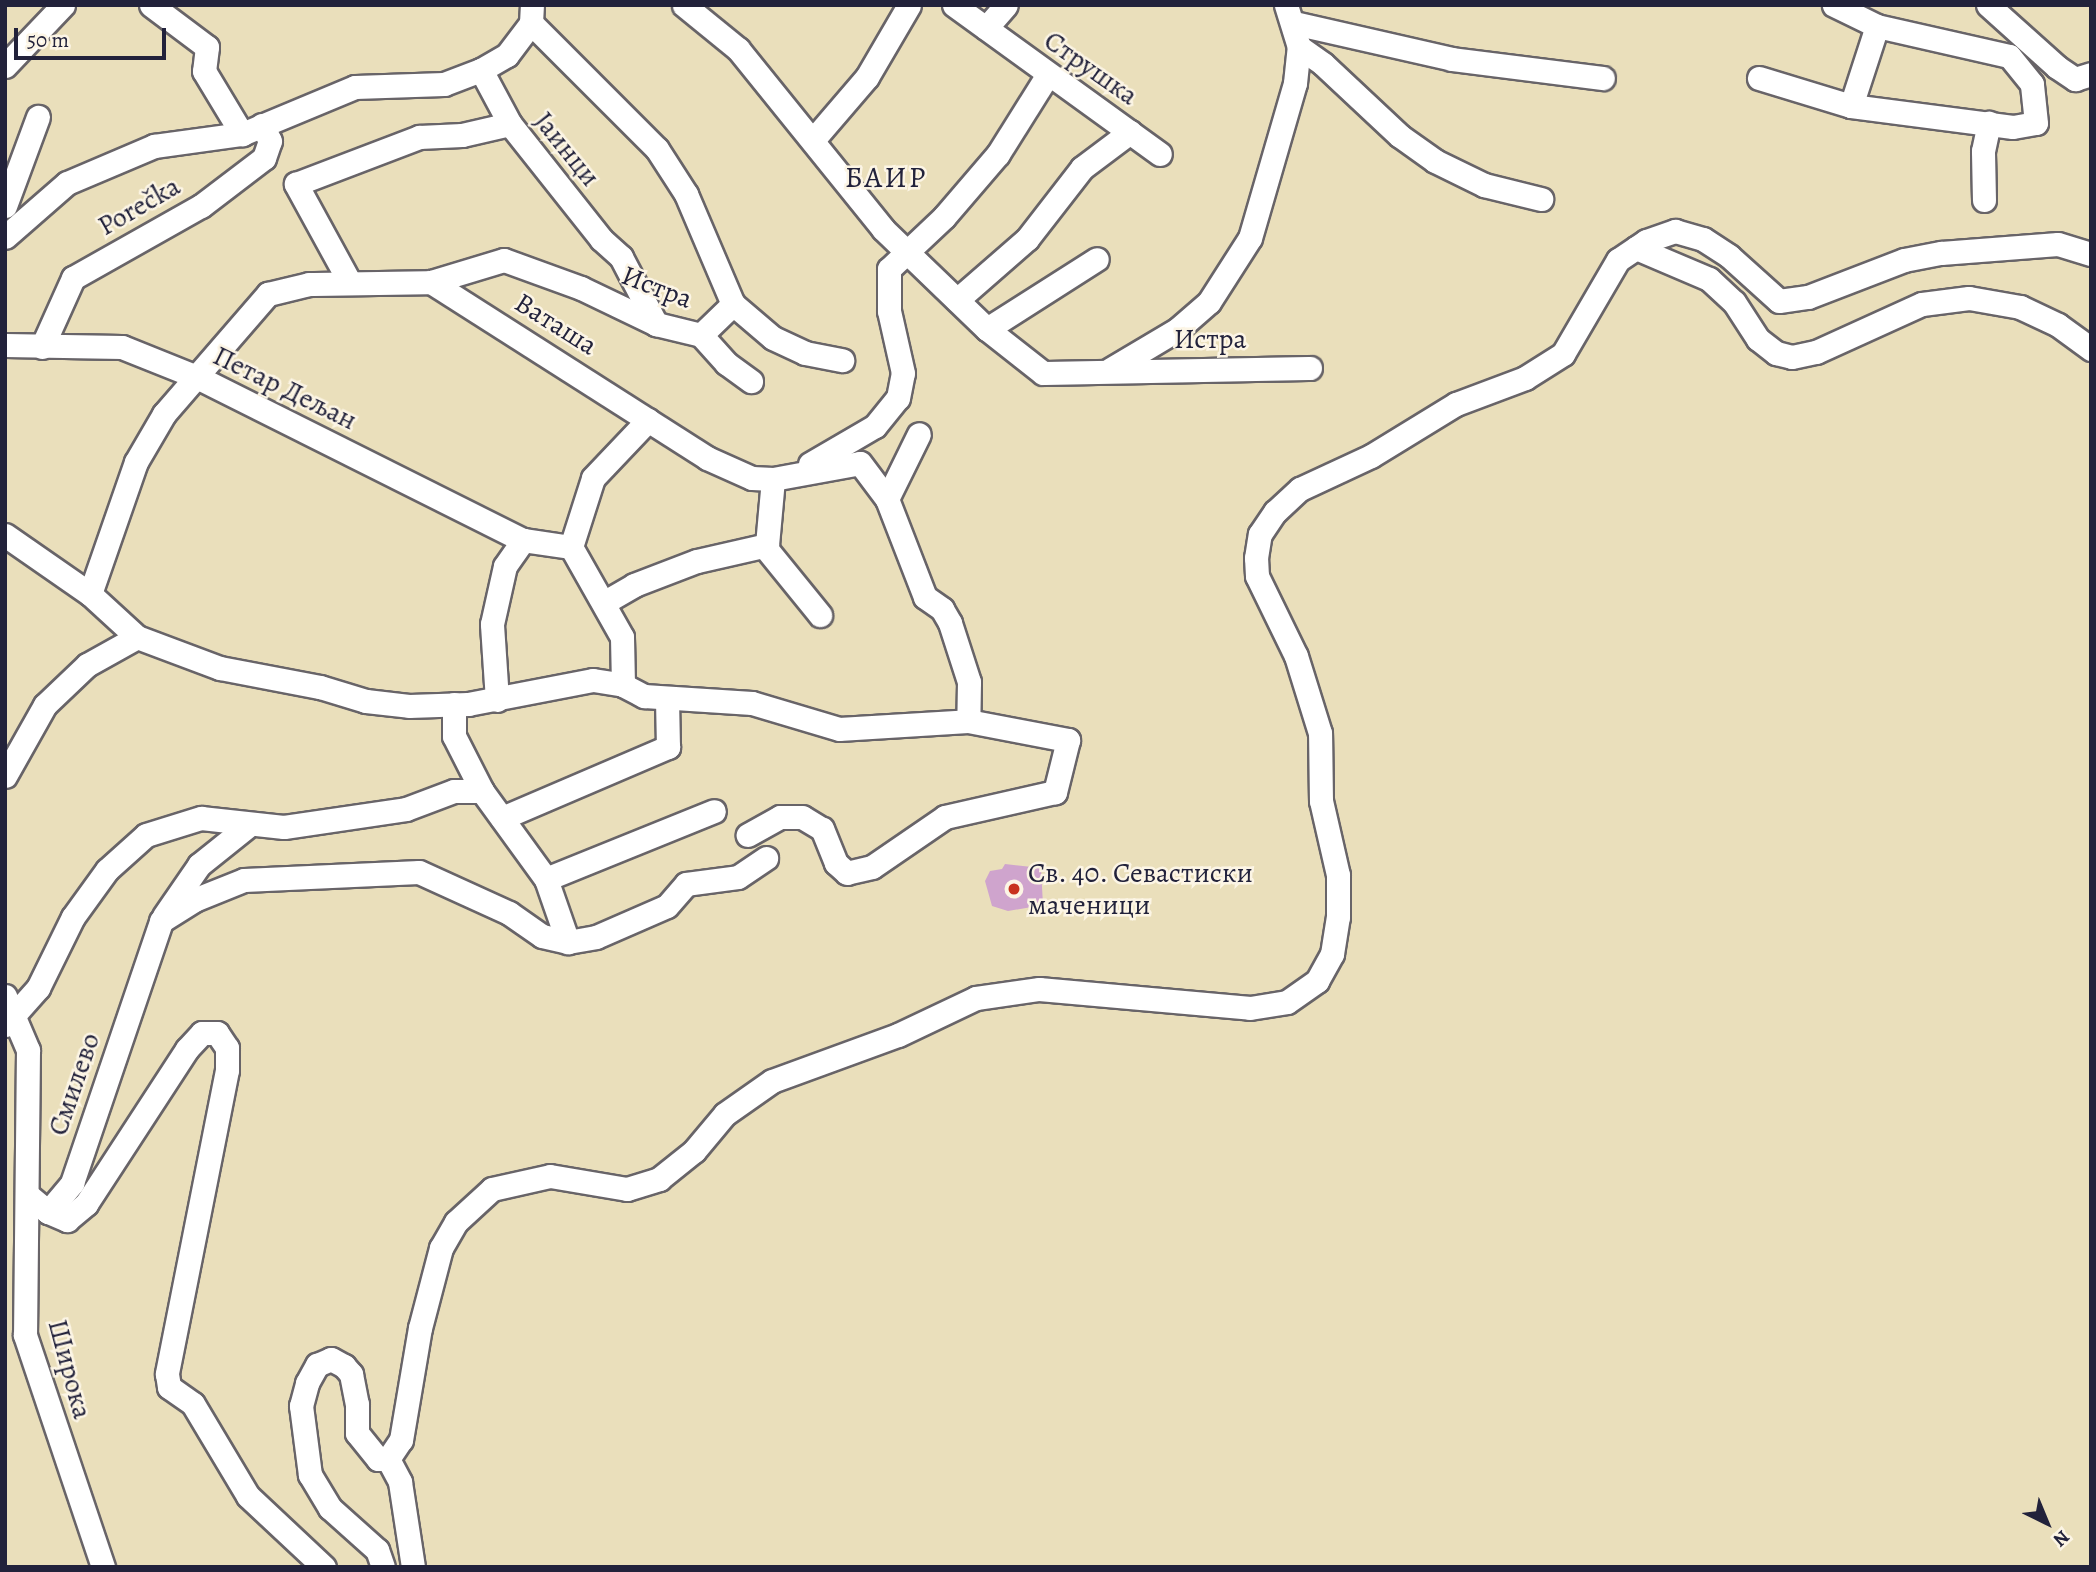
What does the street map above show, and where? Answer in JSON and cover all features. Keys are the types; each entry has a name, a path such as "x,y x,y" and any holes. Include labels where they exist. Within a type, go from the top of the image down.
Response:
{"street":[{"path":"5,66 63,5"},
{"path":"151,5 207,47 204,71 252,129"},
{"name":"Истра","path":"684,5 738,50 813,140 855,197 905,251 987,329 1043,373 1110,369 1310,369"},
{"path":"813,140 867,77 909,5"},
{"name":"Струшка","path":"954,5 1047,76 1160,154"},
{"path":"986,29 1006,5"},
{"path":"1759,78 1851,106 2014,127 2036,123 2032,84 2009,56 1877,26 1834,5"},
{"path":"1988,5 2075,79 2091,74"},
{"path":"5,237 67,183 154,146 252,129 355,87 444,84 481,70 507,55 531,14 657,149 686,194 733,304"},
{"path":"1110,369 1178,329 1209,302 1250,238 1295,83 1298,47 1290,14 1452,60 1603,78"},
{"path":"1851,106 1877,26"},
{"path":"1298,47 1323,64 1400,136 1435,160 1510,194 1541,199"},
{"path":"481,70 510,124"},
{"path":"764,546 784,476 875,426 898,398 903,373 888,311 889,269 944,217 998,154 1047,76"},
{"path":"5,206 38,117"},
{"path":"1984,200 1983,151 1989,123"},
{"name":"Јаинци","path":"349,281 296,184 419,137 462,135 510,124 601,239 621,257 656,324"},
{"name":"Porečka","path":"41,347 73,278 201,206 264,158 270,141 252,129"},
{"path":"957,300 1027,239 1082,168 1130,132"},
{"path":"388,1459 404,1427 420,1328 441,1248 456,1222 492,1189 550,1176 627,1189 659,1180 694,1151 725,1114 772,1081 898,1035 976,998 1039,989 1250,1008 1287,1002 1317,981 1332,954 1338,875 1324,830 1314,704 1257,576 1260,534 1275,512 1300,489 1371,456 1456,404 1525,378 1563,354 1618,260 1636,248 1675,232 1703,239 1779,301 1808,297 1905,260 1941,253 2058,244 2091,254"},
{"path":"1636,248 1709,279 1734,302 1758,339 1776,353 1792,357 1816,352 1923,304 1969,298 2020,307 2058,324 2091,349"},
{"path":"987,329 1097,259"},
{"name":"Истра","path":"431,282 504,260 581,288 656,324 701,335 733,304 772,338 805,353 842,360"},
{"path":"90,594 136,462 164,414 268,294 309,284 349,281 431,282"},
{"name":"Ваташа","path":"431,282 707,458 752,478 784,476 860,463 887,499 925,597 942,609 950,623 969,682 968,721"},
{"path":"701,335 726,363 751,381"},
{"name":"Петар Дељан","path":"5,345 122,347 198,377 523,540 571,547"},
{"path":"622,685 622,637 571,547 593,478 648,419"},
{"path":"887,499 919,434"},
{"path":"5,535 90,594 136,637 220,668 320,687 366,701 409,706 454,704 497,699 593,680 622,685 644,696 752,703 839,729 968,721 1068,740 1055,792 946,817 872,867 847,873 836,863 822,829 802,817 780,817 748,835"},
{"path":"497,699 492,624 505,566 523,540"},
{"path":"604,602 634,585 697,561 764,546"},
{"path":"764,546 820,615"},
{"path":"5,776 45,705 87,665 136,637"},
{"path":"502,818 668,747 667,698"},
{"path":"454,704 454,736 482,791 546,879 568,942"},
{"path":"8,1012 38,988 73,918 107,870 146,835 201,818 284,827 407,809 454,791 482,791"},
{"path":"546,879 714,811"},
{"path":"161,921 200,865 249,825"},
{"path":"161,921 194,900 244,880 419,872 509,913 542,936 568,942 596,937 667,906 686,884 738,877 766,858"},
{"name":"Смилево","path":"48,1212 72,1183 161,921"},
{"name":"Широка","path":"8,1012 28,1050 29,1196 25,1335 103,1567"},
{"path":"29,1196 48,1212 66,1220 86,1204 187,1049 202,1033 217,1033 227,1048 228,1070 167,1374 169,1387 193,1404 248,1496 324,1567"},
{"path":"383,1567 377,1550 330,1508 310,1475 301,1406 317,1364 331,1359 351,1374 357,1433 378,1459 388,1459"},
{"path":"388,1459 400,1482 413,1567"}],"building":[{"name":"Св. 40. Севастиски маченици","path":"1005,864 1041,868 1043,905 1008,911 992,906 985,881 990,871 1002,869"}],"place":[{"name":"Св. 40. Севастиски маченици","path":"1014,889"}],"district":[{"name":"БАИР","path":"886,177"}]}
